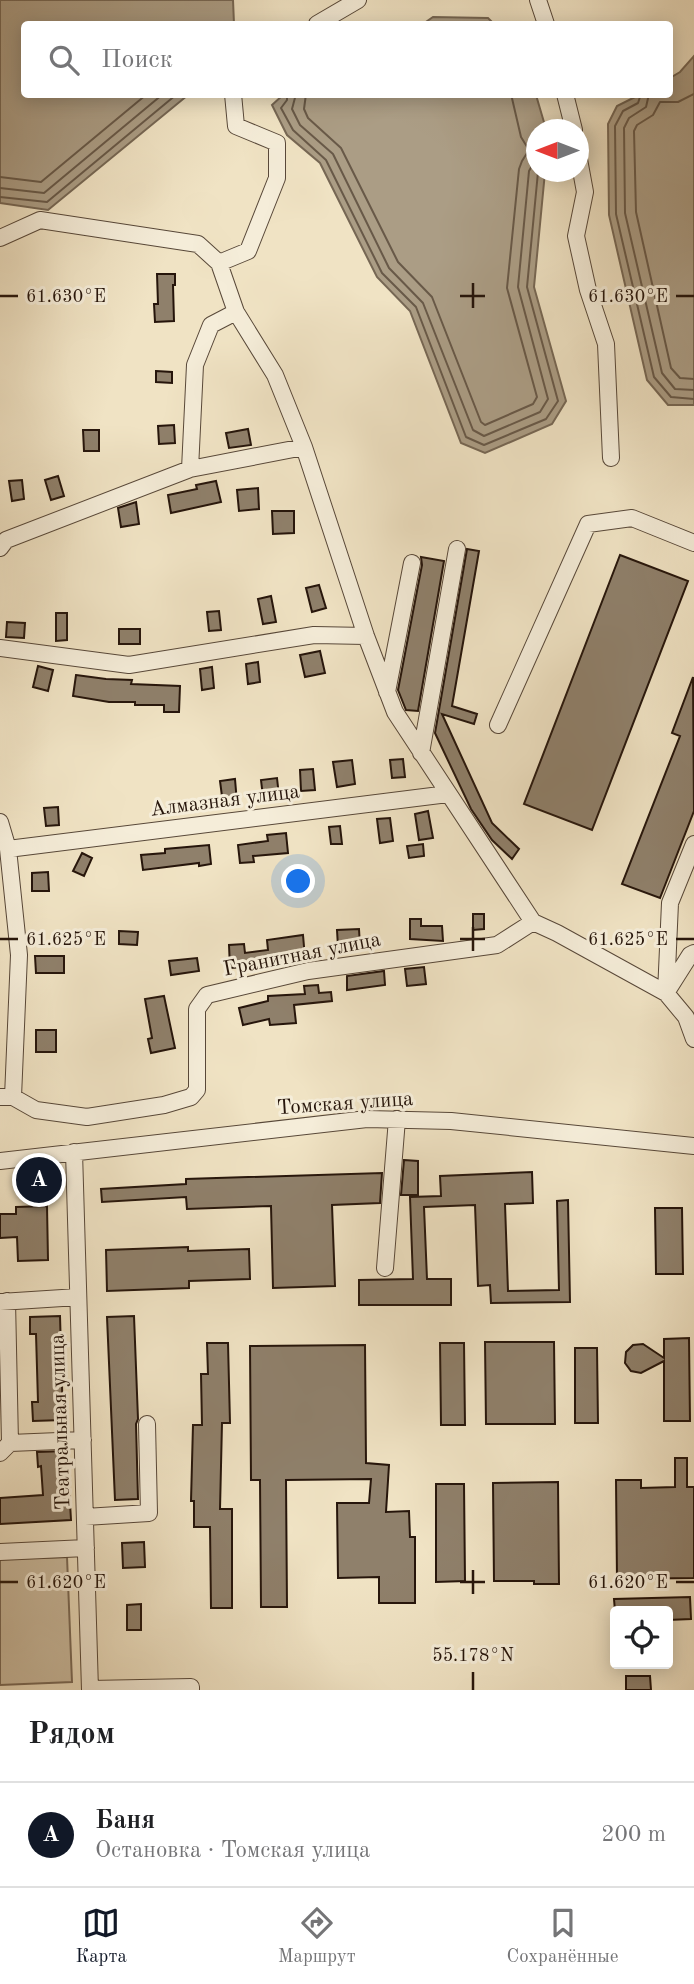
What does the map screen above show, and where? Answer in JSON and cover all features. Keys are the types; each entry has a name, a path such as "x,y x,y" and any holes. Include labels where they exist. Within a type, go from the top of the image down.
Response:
{"street":[{"path":"322,21 358,0"},
{"path":"538,0 545,21"},
{"path":"219,263 248,251 277,178 277,143 236,126 233,98"},
{"path":"566,98 571,119"},
{"path":"583,182 585,192 576,236 588,290 606,344 611,458"},
{"path":"0,238 40,220 198,244 219,263 236,312 275,375 304,447 366,636 395,712 533,922 666,993 686,1017 694,1039"},
{"path":"190,469 195,365 211,325 236,312"},
{"path":"0,548 6,540 190,469 304,447"},
{"path":"498,725 588,524 632,518 694,543"},
{"path":"421,753 457,549"},
{"path":"387,692 412,564"},
{"path":"0,648 129,664 314,635 366,636"},
{"name":"Алмазная улица","path":"8,849 448,794"},
{"path":"0,822 8,849 19,955 6,1097"},
{"path":"666,993 670,903 694,844"},
{"name":"Гранитная улица","path":"6,1097 36,1110 87,1117 164,1105 191,1097 197,1090 197,1009 207,995 308,971 497,945 533,922"},
{"path":"666,993 690,955 694,953"},
{"name":"Томская улица","path":"0,1161 367,1119 451,1121 694,1146"},
{"path":"385,1268 397,1119"},
{"name":"Театральная улица","path":"74,1152 90,1689"},
{"path":"78,1297 3,1301 5,1448 83,1440"},
{"path":"85,1517 149,1513 147,1424"},
{"path":"0,1552 86,1548"},
{"path":"90,1689 191,1687 191,1690"}],"shaded area":[{"path":"67,1557 72,1682 0,1685 0,1559"}],"water":[{"path":"0,0 233,0 234,21 21,21 21,98 184,98 48,210 0,203"},
{"path":"433,17 488,18 491,21 427,21"},
{"path":"694,56 694,405 668,405 647,380 609,215 608,124 617,106 633,98 673,98 673,76"},
{"path":"280,98 537,98 543,119 526,119 526,182 544,182 534,287 566,401 552,424 485,453 461,443 410,311 377,277 320,163 287,135 272,105"}],"building":[{"path":"157,274 175,274 174,321 155,322 154,304 158,304"},
{"path":"156,371 172,372 172,383 156,382"},
{"path":"174,425 175,443 159,444 158,426"},
{"path":"248,429 251,445 229,448 226,433"},
{"path":"83,430 99,430 99,451 84,451"},
{"path":"58,476 64,496 51,500 45,480"},
{"path":"22,480 24,499 12,501 9,481"},
{"path":"216,481 221,502 171,513 168,495 197,489 196,485"},
{"path":"258,488 259,509 239,511 237,490"},
{"path":"136,502 139,524 121,527 118,508"},
{"path":"272,511 294,511 294,533 273,534"},
{"path":"467,549 479,551 452,706 477,714 474,724 442,714 492,823 519,849 512,859 492,840 471,809 435,733"},
{"path":"620,555 688,581 592,830 524,804"},
{"path":"421,557 444,561 418,711 406,710 398,690 422,565"},
{"path":"319,585 326,608 312,612 306,588"},
{"path":"271,596 276,622 263,624 258,599"},
{"path":"219,611 221,630 209,631 207,612"},
{"path":"56,613 67,613 67,640 56,641"},
{"path":"7,622 25,623 24,638 6,637"},
{"path":"119,629 140,629 140,644 119,644"},
{"path":"320,651 325,673 305,677 300,655"},
{"path":"258,662 260,682 248,684 246,664"},
{"path":"38,666 53,670 48,691 33,687"},
{"path":"212,667 214,688 202,690 200,669"},
{"path":"76,675 132,680 131,684 180,686 179,712 164,712 164,705 135,705 135,702 109,702 73,696"},
{"path":"693,677 694,811 660,898 622,884 680,736 672,733"},
{"path":"403,759 405,777 392,778 390,760"},
{"path":"352,760 355,784 337,787 333,762"},
{"path":"313,769 315,790 301,791 300,770"},
{"path":"277,778 279,796 263,797 261,780"},
{"path":"235,779 237,803 223,804 220,781"},
{"path":"58,807 59,825 46,826 44,808"},
{"path":"428,811 433,838 419,840 415,814"},
{"path":"390,818 393,841 380,843 377,819"},
{"path":"340,826 342,844 331,844 329,827"},
{"path":"286,833 288,853 253,856 254,862 240,863 238,845 268,841 267,835"},
{"path":"423,844 424,856 409,858 407,846"},
{"path":"209,845 211,864 143,870 141,855 165,853 165,849"},
{"path":"82,853 92,858 84,876 73,871"},
{"path":"48,872 49,891 32,891 32,873"},
{"path":"473,914 484,914 484,929 473,930"},
{"path":"410,919 421,919 421,926 442,926 443,941 410,939"},
{"path":"359,929 360,946 338,947 337,930"},
{"path":"119,931 138,932 137,945 119,944"},
{"path":"303,935 305,958 262,966 230,968 229,945 244,944 245,953 268,950 267,940"},
{"path":"35,956 64,956 64,973 36,973"},
{"path":"197,958 199,971 171,975 169,961"},
{"path":"424,967 426,984 407,986 405,969"},
{"path":"384,971 385,985 347,990 347,976"},
{"path":"318,985 319,993 331,992 332,1001 294,1005 296,1023 270,1025 269,1019 243,1025 239,1008 268,1001 268,996 305,994 304,986"},
{"path":"164,996 175,1048 151,1053 148,1039 152,1038 145,999"},
{"path":"36,1030 56,1030 56,1052 36,1052"},
{"path":"404,1160 418,1161 418,1195 401,1195"},
{"path":"532,1172 533,1203 505,1204 508,1291 559,1290 557,1201 568,1200 570,1302 491,1303 490,1285 478,1286 475,1205 424,1207 427,1279 451,1279 451,1305 359,1305 359,1280 413,1279 410,1197 441,1196 440,1176"},
{"path":"382,1173 380,1203 332,1205 335,1286 273,1288 271,1206 187,1209 186,1197 102,1202 101,1189 186,1184 186,1179"},
{"path":"47,1206 48,1260 18,1261 17,1237 0,1238 0,1214 16,1214 16,1207"},
{"path":"655,1208 682,1208 683,1274 656,1274"},
{"path":"188,1247 188,1251 249,1249 250,1279 189,1281 189,1288 107,1291 106,1250"},
{"path":"60,1316 63,1420 33,1421 32,1402 38,1402 36,1334 30,1334 30,1317"},
{"path":"134,1316 138,1499 115,1500 107,1317"},
{"path":"689,1338 690,1421 664,1421 664,1361 641,1373 631,1371 625,1363 626,1352 633,1345 643,1344 664,1358 664,1339"},
{"path":"485,1342 554,1342 555,1424 486,1424"},
{"path":"207,1343 228,1343 230,1423 222,1423 220,1509 232,1509 232,1608 211,1608 210,1527 194,1527 194,1501 191,1501 193,1425 202,1425 201,1374 208,1374"},
{"path":"440,1343 464,1343 465,1425 441,1425"},
{"path":"365,1345 366,1463 389,1465 386,1512 409,1511 410,1537 415,1537 415,1603 379,1603 379,1577 338,1578 337,1503 369,1503 371,1479 286,1480 287,1607 261,1607 260,1480 251,1480 250,1346"},
{"path":"575,1348 597,1348 598,1423 575,1423"},
{"path":"67,1451 71,1520 0,1524 0,1498 43,1495 37,1452"},
{"path":"675,1458 687,1458 687,1487 694,1487 694,1578 617,1579 616,1480 641,1480 641,1488 675,1487"},
{"path":"558,1482 559,1584 494,1581 493,1483"},
{"path":"436,1484 464,1484 465,1581 436,1582"},
{"path":"144,1542 145,1567 123,1568 122,1543"},
{"path":"690,1597 691,1619 673,1620 673,1606 615,1606 614,1599"},
{"path":"141,1604 141,1630 127,1630 127,1605"},
{"path":"626,1676 650,1676 651,1690 626,1690"}],"place":[{"name":"Баня","path":"39,1180"}]}
